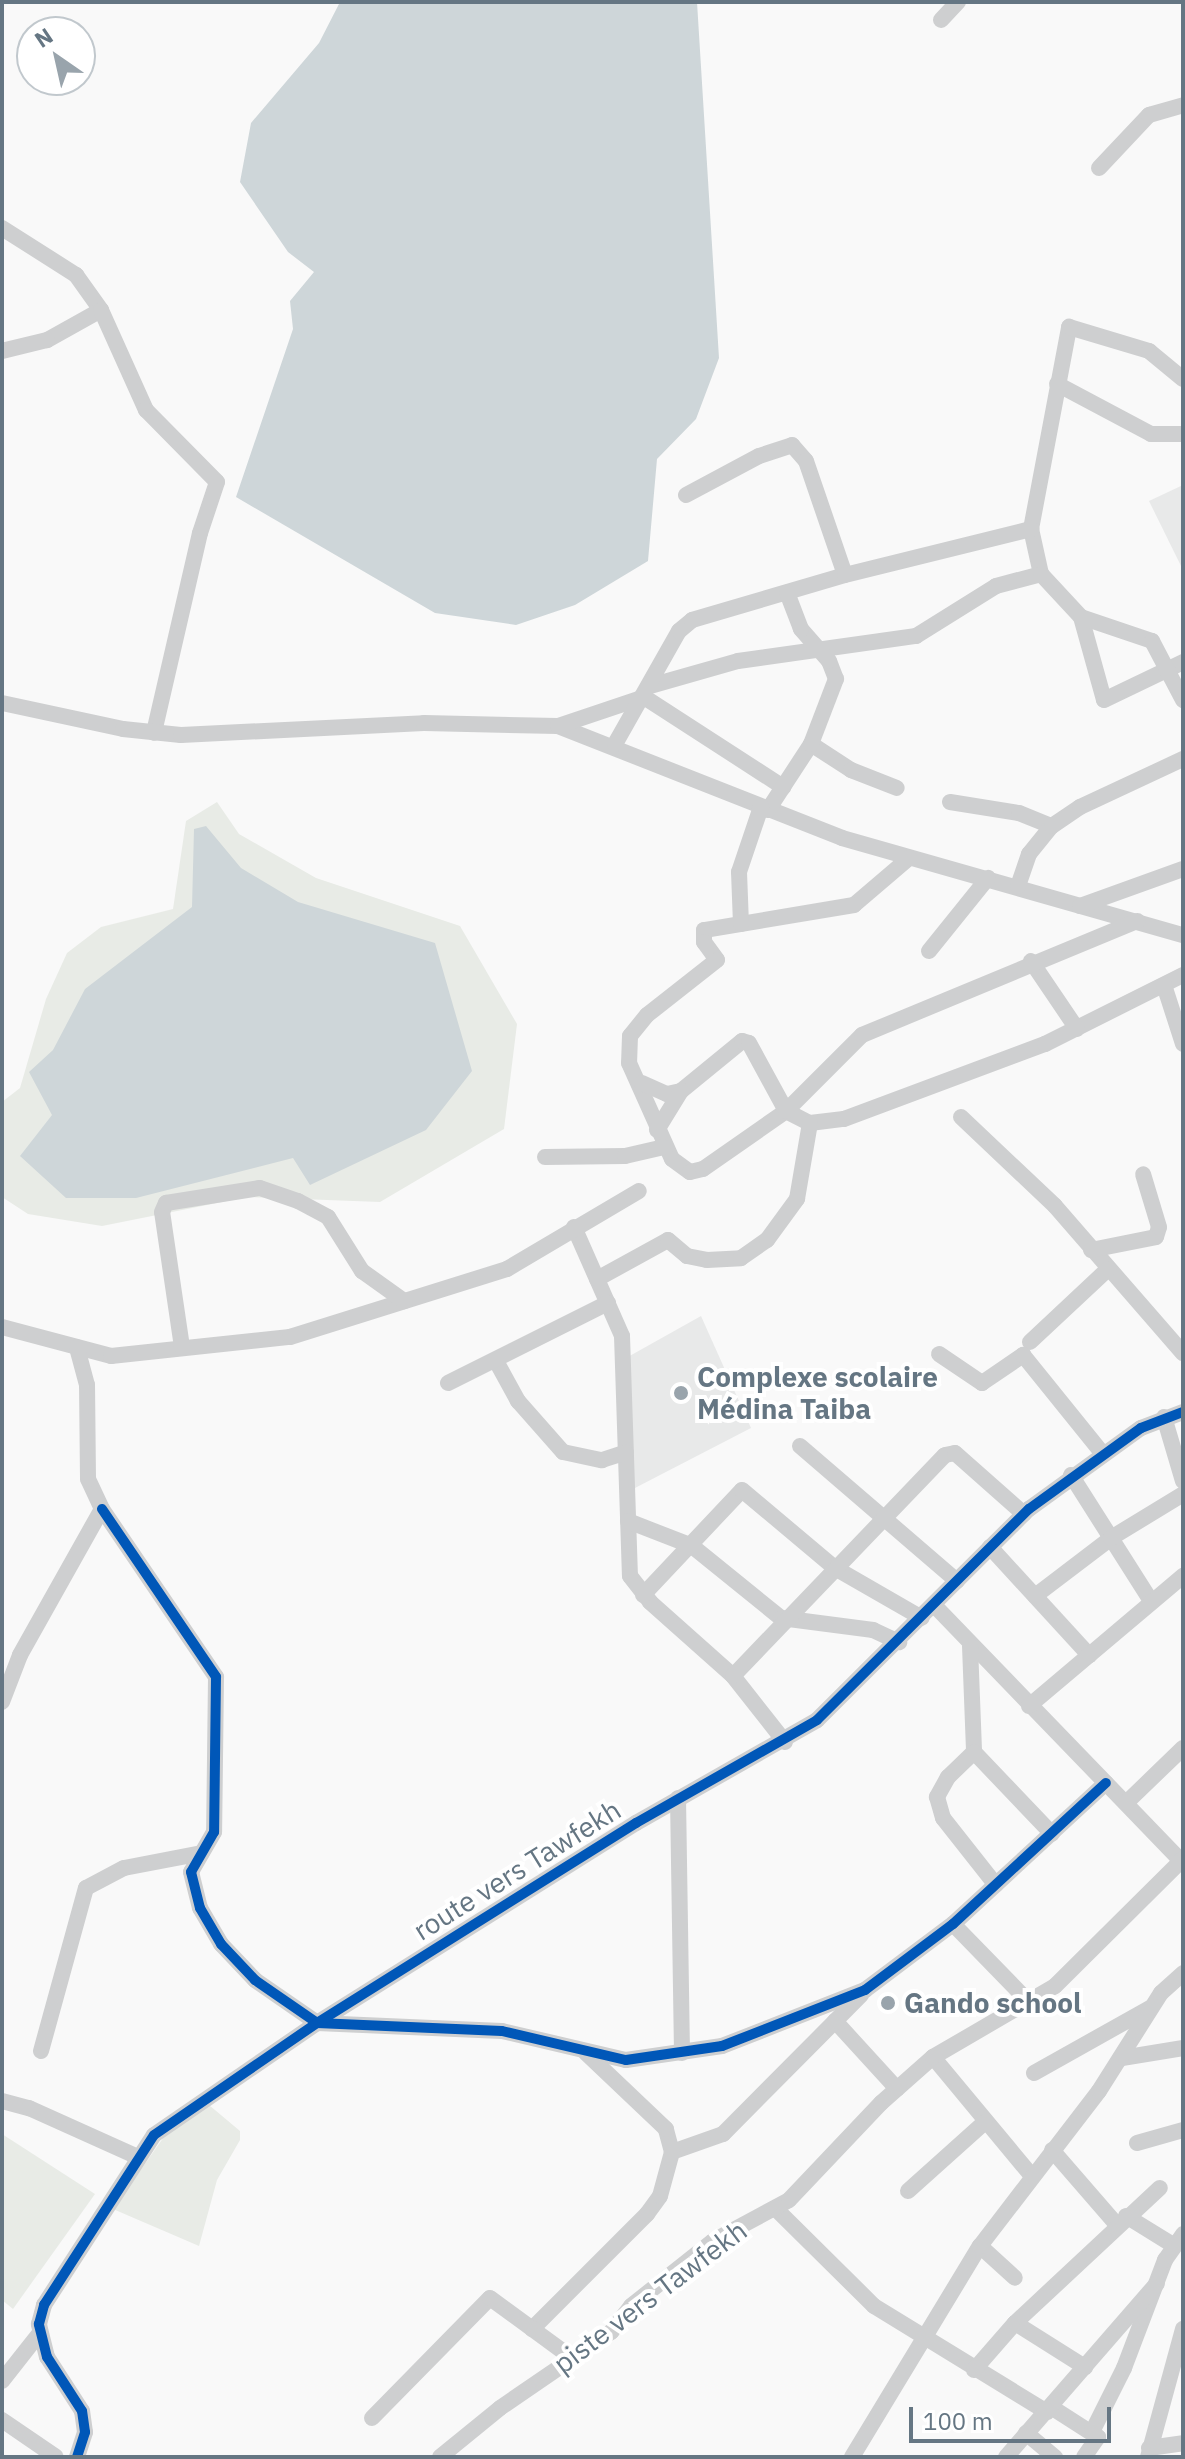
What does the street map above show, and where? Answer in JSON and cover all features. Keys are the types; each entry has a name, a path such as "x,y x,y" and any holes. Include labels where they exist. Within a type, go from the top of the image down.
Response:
{"street":[{"path":"941,20 958,2"},
{"path":"1099,168 1149,115 1183,105"},
{"path":"2,228 76,275 101,310 146,410 217,482 200,533 154,733"},
{"path":"2,351 47,340 101,310"},
{"path":"1176,666 1104,700 1081,617 1041,574 1031,529 1069,327 1149,351 1183,379"},
{"path":"1057,384 1151,434 1183,434"},
{"path":"686,495 759,456 792,445 806,461 845,575"},
{"path":"615,744 684,625 845,575 1031,529"},
{"path":"558,726 738,661 821,652 916,636 996,586 1041,574"},
{"path":"741,924 739,872 764,809 783,787 811,744 836,679 836,671 801,629 787,593"},
{"path":"1081,617 1152,641 1176,666 1183,700"},
{"path":"647,692 783,787"},
{"path":"2,703 154,733 424,723 558,726 615,744 764,809 909,858 1018,886 1183,935"},
{"path":"811,744 851,770 897,788"},
{"path":"1018,886 1029,854 1052,826 1080,807 1183,759"},
{"path":"950,802 1019,813 1052,826"},
{"path":"909,858 854,905 704,930 704,942 717,960 647,1015 630,1036 629,1063 642,1083 663,1147 690,1172 703,1169 786,1111 862,1035 1031,961 1137,921"},
{"path":"1080,906 1183,869"},
{"path":"929,951 988,878"},
{"path":"1031,961 1077,1029"},
{"path":"657,1130 681,1091 742,1041 749,1043 786,1111 810,1123 844,1119 1077,1029 1183,975"},
{"path":"1164,985 1183,1044"},
{"path":"642,1083 667,1094 681,1091"},
{"path":"961,1117 1055,1206 1183,1353"},
{"path":"597,1279 668,1240 687,1256 707,1260 741,1258 767,1240 797,1199 810,1123"},
{"path":"545,1157 625,1156 663,1147"},
{"path":"1091,1250 1156,1237 1159,1227 1143,1174"},
{"path":"182,1347 162,1212 166,1203 260,1188 298,1201 328,1217 362,1271 404,1301"},
{"path":"2,1327 111,1356 290,1337 507,1269 639,1191"},
{"path":"574,1227 622,1336 630,1576 643,1595 733,1676 785,1742"},
{"path":"1030,1342 1108,1269"},
{"path":"448,1383 608,1303"},
{"path":"77,1347 87,1385 88,1479 102,1509 216,1677 214,1832 191,1872 193,1889 221,1944 255,1980 317,2023 502,2031 626,2060 722,2046 865,1990"},
{"path":"939,1354 982,1383 1023,1355 1102,1453"},
{"path":"496,1361 518,1401 563,1452 602,1460 626,1452"},
{"name":"route vers Tawfekh","path":"39,2334 44,2305 136,2156 175,2119 317,2023 678,1798 785,1742 836,1704 990,1547 1071,1475 1164,1417 1183,1412"},
{"path":"1164,1417 1183,1481"},
{"path":"800,1446 957,1581"},
{"path":"733,1676 933,1464 955,1453 1024,1514"},
{"path":"1071,1475 1151,1601"},
{"path":"643,1595 742,1490 835,1568 922,1618"},
{"path":"1035,1596 1111,1538 1183,1494"},
{"path":"2,1702 20,1655 102,1509"},
{"path":"628,1521 692,1546 787,1619 873,1630 899,1642"},
{"path":"990,1547 1089,1655"},
{"path":"1029,1706 1183,1576"},
{"path":"934,1605 970,1646 1182,1860"},
{"path":"970,1646 974,1752 1052,1834"},
{"path":"1126,1803 1183,1748"},
{"path":"974,1752 948,1777 937,1797 943,1818 996,1885"},
{"path":"672,2152 723,2134 865,1990 953,1924 1106,1783"},
{"path":"678,1798 682,2053"},
{"path":"41,2051 86,1888 124,1868 202,1853"},
{"name":"piste vers Tawfekh","path":"440,2457 611,2332 631,2306 713,2241 776,2209 933,2057 1071,1973 1182,1860"},
{"path":"953,1924 1027,2000"},
{"path":"852,2457 980,2246 1122,2058 1152,2007 1183,1973"},
{"path":"1034,2073 1152,2007"},
{"path":"835,2021 897,2089"},
{"path":"1122,2058 1183,2048"},
{"path":"532,2329 647,2214 660,2196 672,2152 666,2129 585,2052"},
{"path":"933,2057 1031,2175"},
{"path":"2,2101 29,2108 136,2156"},
{"path":"908,2191 985,2122"},
{"path":"1137,2143 1183,2130"},
{"path":"1052,2150 1121,2220 1178,2239 1124,2368 1092,2432"},
{"path":"974,2370 1015,2323 1121,2220 1160,2188"},
{"path":"776,2209 856,2291 974,2370 1092,2432 1098,2437 1084,2457"},
{"path":"980,2246 1015,2278"},
{"path":"1006,2457 1157,2283"},
{"path":"372,2418 484,2301 496,2299 572,2358"},
{"path":"1015,2323 1085,2367"},
{"path":"1148,2453 1183,2329"},
{"path":"2,2381 39,2334 82,2411 85,2432 77,2457"},
{"path":"2,2420 56,2457"},
{"path":"1026,2433 1055,2457"},
{"path":"1148,2453 1183,2443"}],"shaded area":[{"path":"340,2 697,2 719,358 696,419 657,459 648,561 575,605 516,625 435,613 236,497 293,329 290,301 314,272 288,252 240,182 251,123 319,43"},
{"path":"1183,485 1183,570 1149,501"},
{"path":"217,802 239,834 316,878 460,926 517,1024 504,1129 380,1202 247,1197 102,1226 28,1214 2,1197 2,1102 20,1088 46,999 67,953 101,927 173,909 186,821"},
{"path":"206,826 241,868 298,902 435,943 472,1071 426,1130 310,1185 293,1158 136,1198 66,1198 20,1156 52,1115 29,1072 53,1050 85,989 192,907 194,829"},
{"name":"Complexe scolaire Médina Taiba","path":"701,1316 751,1428 633,1489 626,1358"},
{"path":"209,2105 240,2131 240,2140 217,2180 199,2246 113,2209 166,2134"},
{"path":"2,2134 95,2194 13,2309 2,2300"}],"cycle path":[{"path":"77,2457 85,2432 82,2411 47,2357 39,2324 44,2305 154,2135 317,2023 636,1823 817,1720 1029,1509 1141,1428 1183,1412"},
{"path":"102,1509 216,1677 214,1832 191,1872 200,1908 221,1944 255,1980 317,2023 502,2031 626,2060 722,2046 865,1990 953,1924 1106,1783"}],"place":[{"name":"Complexe scolaire Médina Taiba","path":"681,1393"},
{"name":"Gando school","path":"888,2003"}]}
